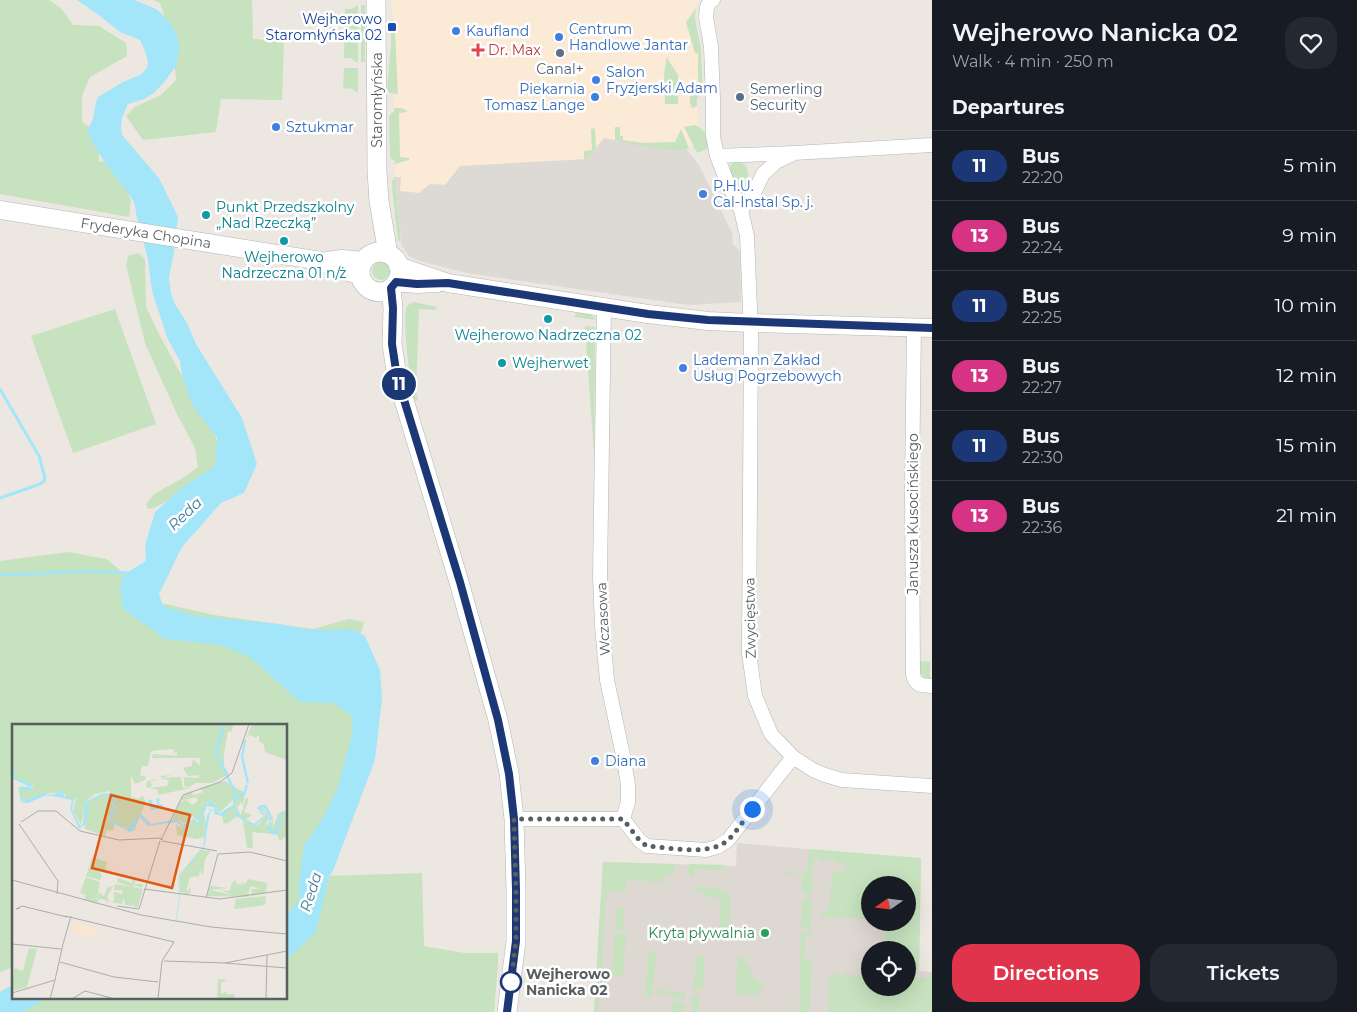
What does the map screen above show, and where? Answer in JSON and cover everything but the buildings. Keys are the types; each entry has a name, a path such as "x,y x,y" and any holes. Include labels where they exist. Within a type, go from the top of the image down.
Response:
{"main road":[{"name":"Staromłyńska","path":"376,0 377,171 379,201 374,233 380,271 393,308 392,344 397,377 460,582 498,720 509,774 514,819 516,941 507,1012"}],"street":[{"name":"Zwycięstwa","path":"713,0 707,6 706,17 710,46 713,136 717,156 741,210 748,236 751,323 749,653 755,696 771,734 793,756 813,770 842,780 932,786"},
{"path":"717,156 932,145"},
{"path":"741,210 753,195 763,174 776,162 794,153"},
{"name":"Fryderyka Chopina","path":"0,210 321,262 340,270 380,271 604,308 672,317 751,323 932,328"},
{"name":"Wczasowa","path":"604,308 600,576 607,680 628,785 628,802 623,819"},
{"name":"Janusza Kusocińskiego","path":"914,327 912,475 913,674 914,680 919,685 932,686"},
{"path":"514,819 623,819 640,841 647,846 706,850 718,847 728,840 793,756"}],"shaded area":[{"path":"391,0 698,0 695,18 701,49 703,92 697,98 699,140 686,150 668,150 604,138 587,159 445,185 430,184 419,193 400,191 400,177 395,177 393,21"},
{"path":"604,138 668,150 686,149 699,165 732,233 733,244 740,251 741,302 688,305 467,273 416,260 409,256 402,246 395,177 401,177 400,191 419,193 430,184 445,185 460,166 587,159"},
{"path":"737,843 921,858 919,971 932,972 932,1012 594,1012 603,862 736,866"}],"green space":[{"path":"0,0 49,0 61,8 73,25 99,26 126,43 127,56 90,77 82,96 82,122 102,136 98,162 110,160 121,172 131,201 129,217 0,194"},
{"path":"153,0 252,0 253,39 284,41 282,100 221,99 216,132 143,140 126,116 135,107 161,95 176,80 173,43 160,3"},
{"path":"358,5 358,62 355,62 351,58 344,58 345,9 352,9"},
{"path":"361,5 365,5 365,62 361,62"},
{"path":"696,8 695,18 701,49 703,92 697,98 697,106 692,108 690,95 698,89 698,53 695,53 686,22"},
{"path":"391,31 395,31 398,94 390,93 387,90"},
{"path":"667,56 678,75 678,104 665,104 664,74"},
{"path":"344,68 358,68 358,93 350,88 343,89"},
{"path":"394,108 402,108 407,111 399,113 400,157 409,158 409,160 395,164 390,155 389,117 394,112"},
{"path":"695,125 704,131 709,148 697,153 684,127"},
{"path":"615,127 620,127 620,136 623,136 623,140 643,143 675,142 681,129 689,148 683,150 664,150 615,140"},
{"path":"595,128 596,148 584,160 584,151 592,150 591,129"},
{"path":"740,162 745,165 748,171 747,190 742,194 738,192 730,170 731,164"},
{"path":"395,177 401,241 398,241 392,187 392,181"},
{"path":"138,253 145,259 146,307 215,436 220,451 217,469 207,480 154,508 148,509 146,504 154,494 183,478 198,467 195,448 177,414 145,343 126,265 128,256"},
{"path":"377,262 385,262 390,267 388,278 377,280 372,275 372,267"},
{"path":"414,302 437,307 435,310 419,309 416,392 418,400 414,401 407,352 405,313 407,307"},
{"path":"115,309 156,424 73,453 31,336"},
{"path":"577,312 588,313 596,320 574,317"},
{"path":"585,326 595,327 594,454"},
{"path":"68,552 106,559 161,603 214,615 313,629 349,619 364,622 344,694 362,711 301,914 288,926 288,724 12,724 12,968 0,972 0,561"},
{"path":"917,652 920,652 920,661 930,662 930,677 932,679 923,677 920,671 917,671"},
{"path":"809,849 921,858 919,971 916,971 916,941 884,941 885,931 916,931 916,876 861,876 861,919 820,917 820,912 827,912 828,905 830,905 832,871 845,871 846,863 835,863 835,859 825,858 825,863 822,863 822,858 813,858 812,895 802,893 802,875 781,872 807,874"},
{"path":"603,862 675,864 674,875 664,875 663,882 627,880 626,891 607,890 598,1012 594,1012"},
{"path":"689,864 724,865 724,870 694,869 694,876 691,877 688,873"},
{"path":"422,873 424,946 464,953 498,953 494,1012 1,1012 20,1000 288,1000 288,948 327,876"},
{"path":"694,887 720,889 728,894 730,898 729,923 726,926 725,938 719,938 721,898 703,896 704,892 694,892"},
{"path":"802,899 812,899 810,929 801,928"},
{"path":"617,908 624,908 623,930 615,929"},
{"path":"615,933 626,934 623,976 612,975"},
{"path":"801,933 813,934 812,936 805,936 804,958 812,959 809,1012 799,1012"},
{"path":"649,951 656,952 652,996 645,995"},
{"path":"697,955 705,956 703,990 693,990"},
{"path":"738,957 745,957 753,978 764,985 757,995 735,994"},
{"path":"930,972 932,972 932,1012 828,1012 829,974 861,976 861,996 916,996 916,977 930,978"},
{"path":"657,990 685,992 685,999 675,997 675,1002 685,1003 684,1012 672,1012 673,995 657,993"},
{"path":"692,996 699,996 698,1012 691,1012"}],"water":[{"name":"Reda","path":"77,0 134,0 159,11 171,24 177,36 179,47 176,66 154,93 144,99 128,104 122,118 122,135 159,178 178,217 169,278 171,294 196,344 242,418 257,464 244,493 221,503 182,547 159,594 163,606 195,616 280,624 304,629 352,629 365,636 380,670 382,698 375,760 333,871 329,877 316,932 289,958 288,914 300,899 298,890 304,846 323,818 338,788 352,735 353,717 334,703 300,702 251,658 221,645 165,639 123,609 122,579 130,571 146,561 145,545 155,512 183,487 215,466 217,438 193,406 182,376 180,361 168,340 152,291 148,259 133,201 103,160 88,134 98,97 123,82 140,75 147,68 148,62 140,40 120,32"},
{"path":"12,985 12,1000 44,1000 23,1012 0,1012 0,992"}],"waterway":[{"path":"0,389 39,456 45,478 40,484 0,498"},
{"path":"0,575 89,571 129,573"}],"bus line":[{"name":"11","path":"507,1012 516,941 514,819 509,774 498,720 460,582 397,377 392,344 393,308 391,288 396,282 417,284 448,283 690,319 751,323 932,328"}],"place":[{"name":"Wejherowo Staromłyńska 02","path":"392,27"},
{"name":"Kaufland","path":"456,31"},
{"name":"Centrum Handlowe Jantar","path":"559,37"},
{"name":"Dr. Max","path":"478,50"},
{"name":"Canal+","path":"560,53"},
{"name":"Salon Fryzjerski Adam","path":"596,80"},
{"name":"Piekarnia Tomasz Lange","path":"595,97"},
{"name":"Semerling Security","path":"740,97"},
{"name":"Sztukmar","path":"276,127"},
{"name":"P.H.U. Cal-Instal Sp. j.","path":"703,194"},
{"name":"Punkt Przedszkolny „Nad Rzeczką”","path":"206,215"},
{"name":"Wejherowo Nadrzeczna 01 n/ż","path":"284,241"},
{"name":"Wejherowo Nadrzeczna 02","path":"548,319"},
{"name":"Wejherwet","path":"502,363"},
{"name":"Lademann Zakład Usług Pogrzebowych","path":"683,368"},
{"name":"Diana","path":"595,761"},
{"name":"Kryta pływalnia","path":"765,933"},
{"name":"Wejherowo Nanicka 02","path":"511,982"}],"route":[{"path":"511,982 516,941 514,819 623,819 640,841 647,846 706,850 718,847 728,840 752,809"}]}
